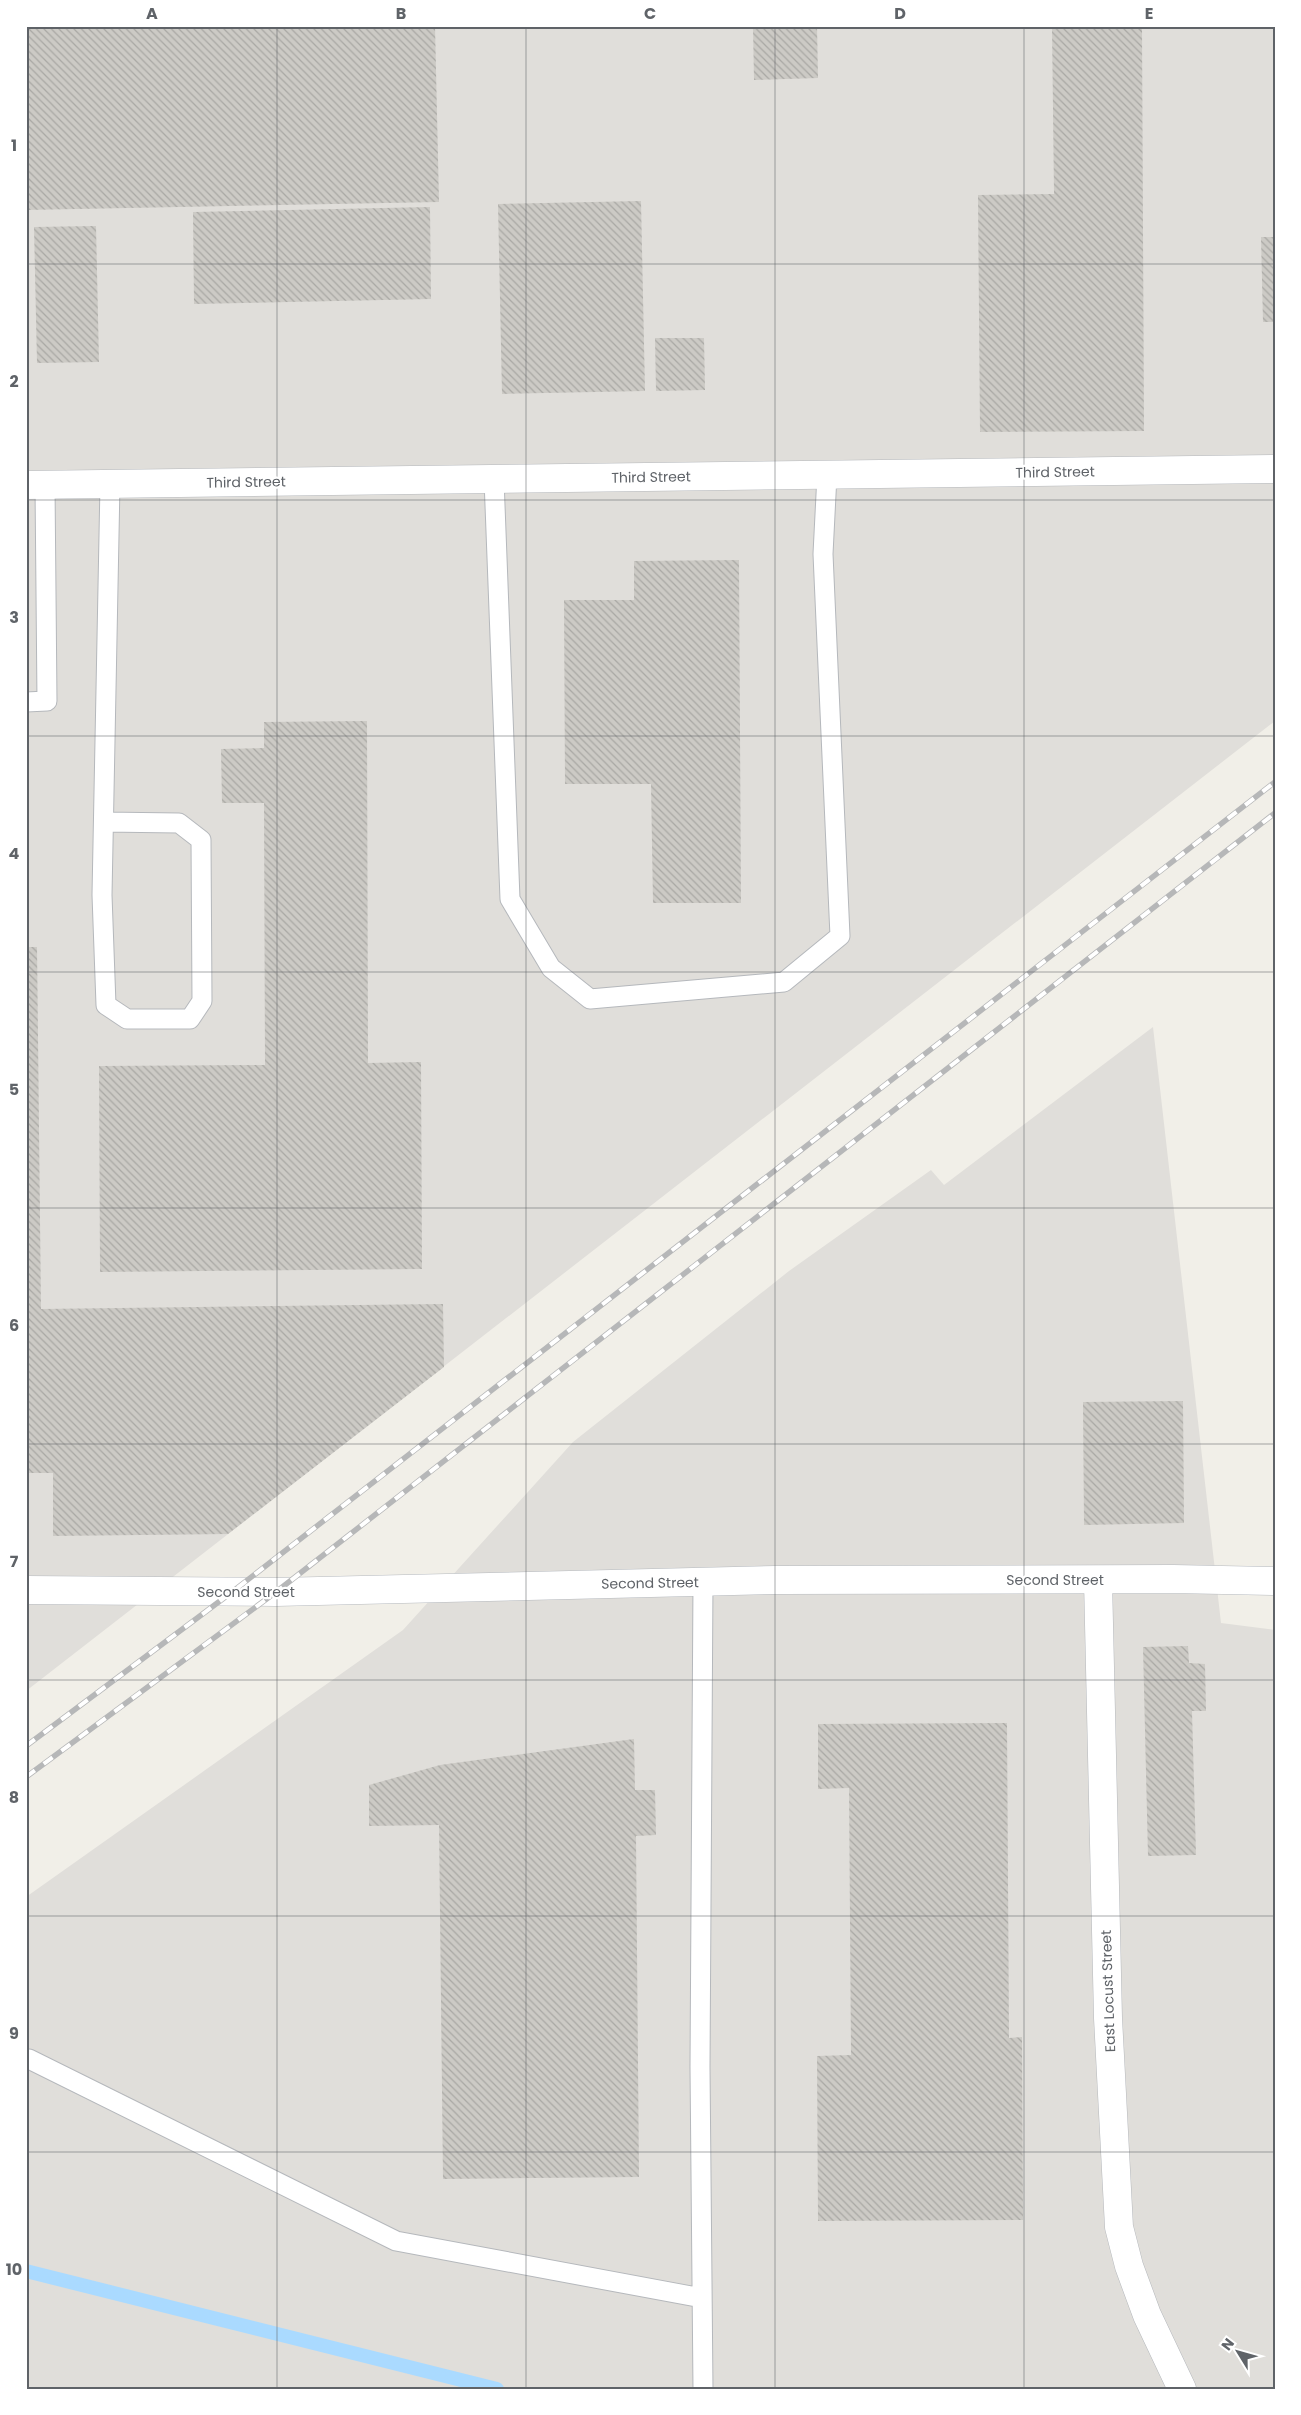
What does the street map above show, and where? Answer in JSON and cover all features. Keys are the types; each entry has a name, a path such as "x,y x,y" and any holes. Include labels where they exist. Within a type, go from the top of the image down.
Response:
{"street":[{"name":"Third Street","path":"36,485 1275,469"},
{"name":"Second Street","path":"26,1590 258,1592 776,1580 1275,1582"},
{"name":"East Locust Street","path":"1098,1580 1108,2018 1119,2227 1129,2266 1147,2316 1182,2389"}],"lane":[{"path":"494,479 510,899 551,968 590,999 784,982 840,936 823,554 827,475"},
{"path":"104,822 179,823 201,840 202,1001 190,1019 127,1019 106,1005 102,895 110,484"},
{"path":"26,702 47,702 36,485"},
{"path":"703,1582 700,2067 703,2389"},
{"path":"29,2058 396,2241 702,2298"}],"shaded area":[{"path":"26,26 1275,26 1275,721 26,1691"},
{"path":"1153,1027 1221,1623 1275,1630 1275,2389 26,2389 26,1897 403,1630 573,1442 789,1271 931,1170 944,1185"}],"building":[{"path":"26,26 435,26 439,202 26,210"},
{"path":"753,26 817,26 818,78 754,80"},
{"path":"1052,26 1142,26 1144,431 980,432 978,195 1054,194"},
{"path":"641,201 645,391 502,394 498,204"},
{"path":"430,207 431,299 194,304 193,212"},
{"path":"96,226 99,362 37,363 34,227"},
{"path":"1261,237 1275,237 1275,322 1263,322"},
{"path":"655,338 704,338 705,390 656,391"},
{"path":"739,560 741,903 653,903 651,784 565,784 564,600 634,600 634,561"},
{"path":"367,721 368,1063 421,1062 422,1269 100,1272 99,1066 265,1065 264,803 222,803 221,749 264,748 264,722"},
{"path":"26,947 37,947 41,1309 443,1304 444,1367 228,1534 53,1536 53,1473 26,1473"},
{"path":"1183,1401 1184,1523 1084,1525 1083,1402"},
{"path":"1188,1646 1189,1663 1205,1664 1206,1711 1192,1711 1196,1855 1148,1856 1143,1647"},
{"path":"1007,1723 1009,2038 1022,2037 1023,2220 818,2221 817,2056 851,2055 849,1788 818,1789 818,1724"},
{"path":"634,1739 635,1790 655,1790 656,1835 636,1836 639,2177 443,2179 439,1825 369,1826 369,1785 440,1765"}],"waterway":[{"path":"26,2271 497,2389"}],"railway":[{"path":"26,1746 232,1592 1275,782"},
{"path":"26,1777 276,1592 1275,813"}]}
